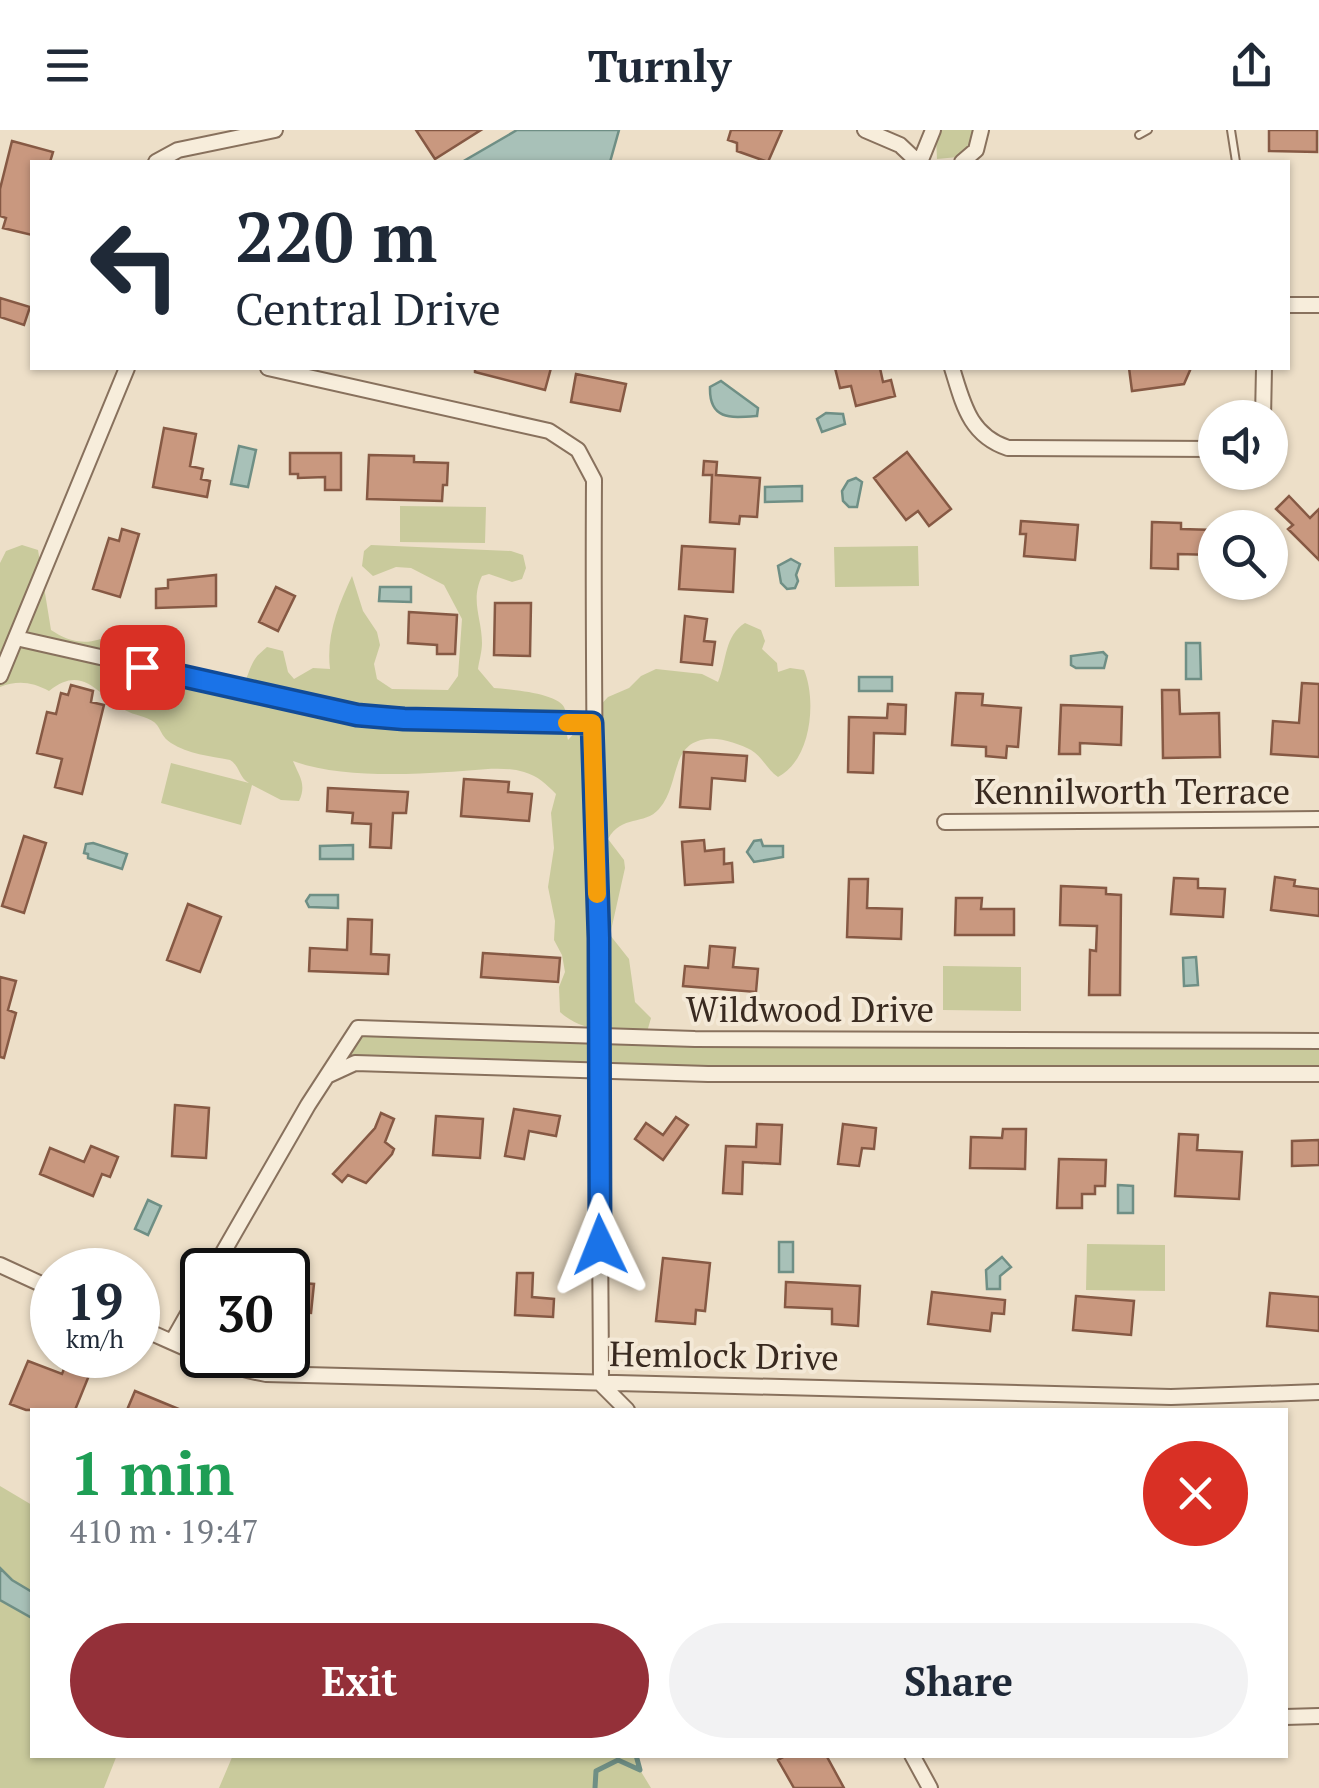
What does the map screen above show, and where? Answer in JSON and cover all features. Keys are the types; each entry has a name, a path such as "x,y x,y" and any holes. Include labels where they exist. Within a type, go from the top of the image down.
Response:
{"street":[{"path":"160,160 178,150 276,130"},
{"path":"864,130 900,145 917,160"},
{"path":"920,160 934,130"},
{"path":"964,160 976,150 980,130"},
{"path":"1290,305 1319,304"},
{"path":"0,676 126,370"},
{"path":"277,370 549,431 578,450 594,480 592,723 601,1384 625,1408"},
{"path":"953,370 973,424 992,442 1008,448 1198,449"},
{"path":"1264,370 1264,400"},
{"path":"16,638 357,715 592,723"},
{"name":"Kennilworth Terrace","path":"945,822 1319,819"},
{"name":"Wildwood Drive","path":"226,1248 358,1028 715,1040 1319,1041"},
{"name":"Wildwood Drive","path":"328,1075 355,1063 728,1074 1319,1074"},
{"path":"0,1266 30,1279"},
{"path":"172,1342 180,1328"},
{"name":"Hemlock Drive","path":"160,1336 204,1358 266,1374 1171,1397 1319,1392"},
{"path":"1288,1716 1319,1716"},
{"path":"914,1758 930,1788"}],"lane":[{"path":"1139,135 1148,130"},
{"path":"1231,130 1236,160"}],"green space":[{"path":"940,130 977,130 976,142 958,157 937,159 936,139"},
{"path":"400,506 486,507 485,543 400,542"},
{"path":"22,545 38,550 51,630 81,642 111,633 124,642 165,645 172,654 170,660 159,661 167,670 233,695 244,683 256,657 267,647 283,651 288,672 294,679 313,668 330,669 334,621 352,576 363,611 377,632 377,679 392,689 448,690 458,676 462,619 444,585 411,568 396,567 373,576 362,566 364,551 371,545 511,551 523,555 526,568 522,579 512,582 489,574 482,576 479,585 482,643 478,669 494,688 560,702 565,711 568,740 608,697 656,669 702,674 718,682 733,635 745,623 761,630 765,641 762,649 777,663 778,672 790,668 804,670 810,697 808,729 798,757 778,777 755,753 741,745 718,739 695,742 681,756 659,809 620,826 608,839 624,860 625,868 610,935 629,959 635,1002 651,1018 647,1032 590,1028 560,1012 559,987 565,972 554,940 555,921 548,887 554,848 551,813 556,794 538,778 506,769 369,774 293,761 302,785 299,801 281,800 252,785 241,825 161,803 171,763 249,783 230,760 178,747 166,739 154,722 118,706 82,681 62,683 49,691 25,683 0,687 0,563 6,551"},
{"path":"918,546 919,586 835,587 834,547"},
{"path":"943,966 1021,967 1021,1011 943,1010"},
{"path":"358,1028 1319,1041 1319,1074 708,1074 355,1063 328,1075"},
{"path":"1087,1244 1165,1245 1165,1291 1086,1290"},
{"path":"0,1486 30,1504 30,1591 0,1568"},
{"path":"0,1600 30,1617 30,1758 116,1758 104,1788 0,1788"},
{"path":"232,1758 637,1758 651,1788 219,1788"}],"water":[{"path":"517,130 619,130 611,160 465,160"},
{"path":"721,381 758,408 757,416 730,416 717,411 710,387"},
{"path":"826,413 843,414 845,424 822,432 817,419"},
{"path":"239,446 256,450 248,487 231,484"},
{"path":"856,478 862,482 857,507 849,507 843,501 842,491 848,481"},
{"path":"802,486 802,501 765,502 765,487"},
{"path":"791,559 800,564 798,581 795,588 787,589 781,583 778,566"},
{"path":"380,587 411,587 411,602 379,601"},
{"path":"1186,643 1200,643 1201,679 1186,679"},
{"path":"1103,652 1107,656 1104,668 1071,665 1071,656"},
{"path":"859,677 892,677 892,691 859,691"},
{"path":"761,840 763,846 783,846 783,857 754,862 747,852 754,841"},
{"path":"86,844 127,854 122,869 88,858 84,853"},
{"path":"353,845 353,859 320,859 320,846"},
{"path":"310,895 338,895 338,908 309,907 306,901"},
{"path":"1196,957 1198,985 1184,986 1183,958"},
{"path":"1118,1185 1133,1186 1133,1213 1118,1213"},
{"path":"148,1200 161,1206 148,1235 135,1229"},
{"path":"779,1242 793,1242 793,1272 779,1272"},
{"path":"1002,1257 1011,1267 1000,1276 1000,1289 987,1289 986,1270"},
{"path":"0,1568 30,1591 30,1617 0,1600"}],"building":[{"path":"416,130 481,130 435,159"},
{"path":"731,130 782,130 769,160 737,151 737,143 728,140"},
{"path":"1269,130 1317,130 1317,152 1269,151"},
{"path":"12,141 53,152 51,160 30,160 30,235 3,228 6,218 0,216 0,189"},
{"path":"0,298 30,307 24,325 0,317"},
{"path":"475,370 550,370 545,390"},
{"path":"836,370 880,370 883,382 891,380 895,396 856,406 851,386 840,388"},
{"path":"1129,370 1190,370 1184,384 1132,391"},
{"path":"576,374 626,384 620,411 571,402"},
{"path":"164,428 196,434 190,466 203,469 201,479 210,481 207,497 153,487"},
{"path":"907,452 951,509 929,526 918,511 906,520 874,478"},
{"path":"290,453 341,453 341,490 325,490 325,477 298,478 298,474 290,474"},
{"path":"369,455 414,456 414,462 448,463 442,501 367,499"},
{"path":"704,461 717,462 716,475 760,478 757,517 740,516 739,524 710,522 712,475 703,475"},
{"path":"1289,496 1310,518 1319,509 1319,560 1288,529 1293,525 1288,520 1288,510 1276,509"},
{"path":"1021,521 1078,525 1075,560 1024,556 1026,534 1020,534"},
{"path":"1152,522 1181,523 1181,529 1198,530 1198,555 1178,554 1178,569 1151,568"},
{"path":"122,529 139,534 120,597 93,589 109,538 119,541"},
{"path":"682,546 735,549 733,592 679,589"},
{"path":"216,575 216,606 156,608 156,589 168,588 168,580"},
{"path":"276,587 295,596 278,631 259,622"},
{"path":"495,603 531,603 530,656 494,655"},
{"path":"409,612 457,615 455,654 437,654 437,645 408,643"},
{"path":"685,616 707,619 704,641 715,642 712,665 681,662"},
{"path":"1302,683 1319,684 1319,757 1271,754 1273,721 1299,723"},
{"path":"71,685 93,691 91,702 104,705 82,794 55,787 62,759 37,753 47,712 56,714 61,693 68,695"},
{"path":"1162,690 1179,690 1180,714 1219,713 1220,757 1163,758"},
{"path":"956,693 983,694 982,705 1021,708 1018,747 1007,746 1006,758 986,756 986,747 952,745"},
{"path":"888,704 906,705 905,734 874,733 873,773 848,772 849,717 887,718"},
{"path":"1061,705 1122,707 1121,745 1080,743 1080,754 1059,754"},
{"path":"684,752 747,756 745,781 712,778 710,809 680,807"},
{"path":"464,779 509,782 508,792 532,794 529,821 461,816"},
{"path":"328,788 408,792 406,813 393,813 391,848 370,847 371,824 352,823 353,813 327,811"},
{"path":"24,836 46,843 24,913 2,906"},
{"path":"704,840 705,851 724,849 724,864 732,863 733,882 685,885 682,842"},
{"path":"1275,877 1295,880 1294,886 1319,889 1319,916 1271,910"},
{"path":"1174,878 1198,879 1198,888 1225,889 1223,917 1171,914"},
{"path":"849,879 868,879 867,908 902,909 901,939 847,937"},
{"path":"1061,886 1106,888 1106,894 1121,895 1120,995 1089,995 1090,950 1096,951 1097,926 1060,925"},
{"path":"956,898 982,898 981,909 1014,909 1014,935 955,935"},
{"path":"188,904 221,917 200,972 167,960"},
{"path":"348,919 372,920 371,954 389,955 388,974 309,971 310,948 347,950"},
{"path":"710,946 735,948 733,967 758,969 756,992 683,986 685,966 708,968"},
{"path":"483,953 560,958 558,982 481,977"},
{"path":"0,977 16,981 8,1010 16,1013 4,1058 0,1057"},
{"path":"175,1105 209,1108 206,1158 172,1156"},
{"path":"514,1109 560,1116 556,1136 529,1131 524,1159 505,1156"},
{"path":"381,1113 394,1119 385,1142 394,1149 392,1154 366,1183 348,1175 342,1182 333,1174 375,1128"},
{"path":"436,1116 483,1119 480,1158 433,1155"},
{"path":"676,1117 688,1125 663,1160 635,1139 646,1123 663,1135"},
{"path":"757,1124 782,1125 780,1164 743,1162 742,1194 723,1193 726,1146 756,1147"},
{"path":"843,1124 876,1128 874,1149 862,1148 859,1166 838,1164"},
{"path":"1003,1129 1026,1129 1025,1169 970,1168 971,1137 1002,1138"},
{"path":"1179,1134 1198,1135 1197,1150 1242,1152 1239,1199 1175,1196"},
{"path":"1319,1140 1319,1165 1292,1166 1292,1141"},
{"path":"91,1146 118,1157 110,1177 102,1174 93,1196 40,1174 50,1148 84,1162"},
{"path":"1059,1159 1106,1160 1105,1186 1095,1186 1095,1194 1082,1194 1082,1208 1057,1208"},
{"path":"663,1258 710,1263 705,1311 696,1310 695,1324 656,1321"},
{"path":"517,1273 533,1273 532,1297 554,1299 553,1317 515,1315"},
{"path":"786,1282 860,1286 858,1326 832,1324 832,1309 785,1307"},
{"path":"310,1284 314,1284 310,1313"},
{"path":"932,1292 1005,1300 1004,1314 992,1313 990,1331 928,1324"},
{"path":"1270,1293 1319,1297 1319,1331 1267,1326"},
{"path":"1076,1296 1134,1301 1131,1335 1073,1330"},
{"path":"28,1361 30,1378 88,1378 76,1408 26,1410 10,1404"},
{"path":"135,1391 176,1408 128,1408"},
{"path":"828,1758 844,1788 794,1788 778,1760"}],"waterway":[{"path":"595,1788 596,1771 618,1760 640,1770 637,1758"}],"slow traffic":[{"path":"567,723 592,723 597,894"}],"route":[{"path":"142,667 357,715 592,723 599,938 600,1245"}]}
